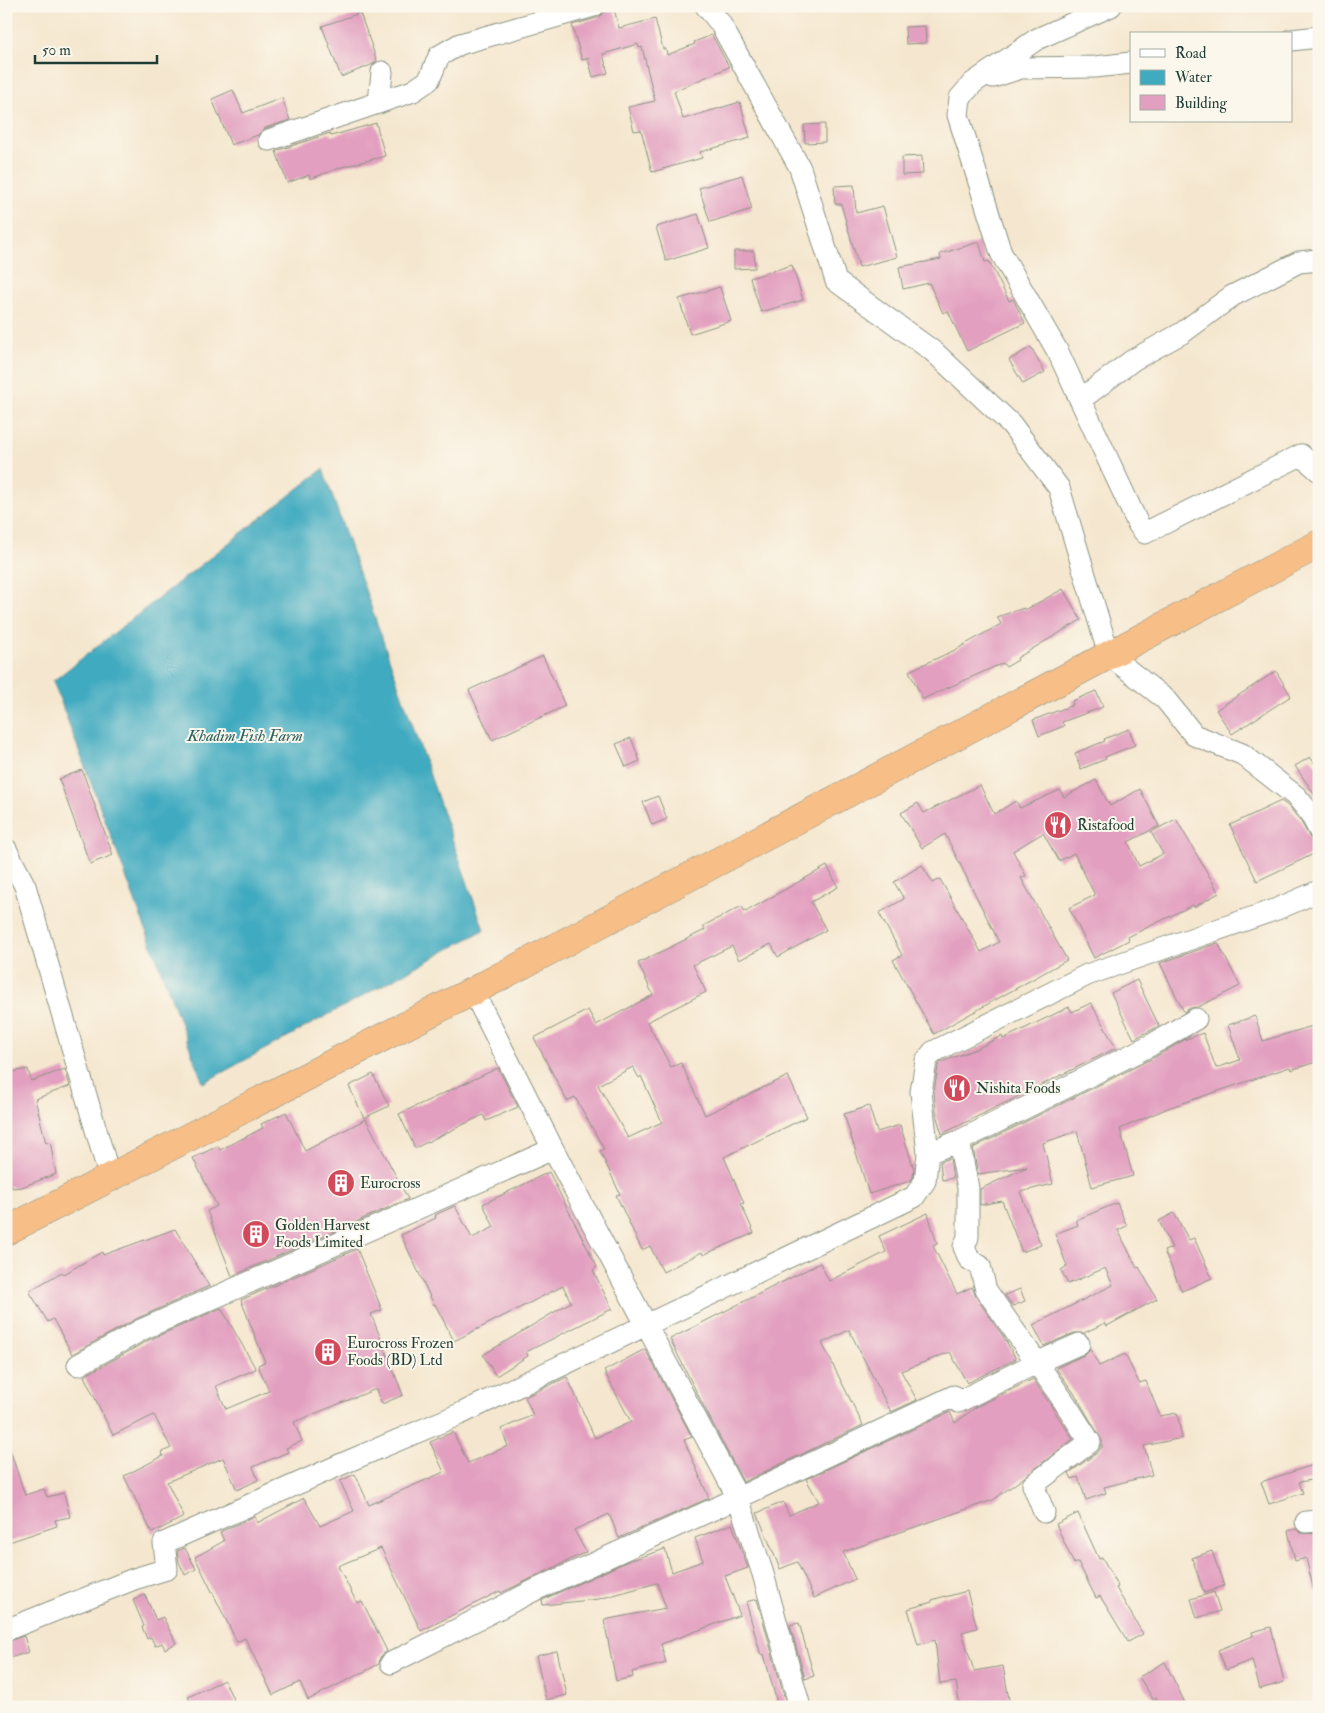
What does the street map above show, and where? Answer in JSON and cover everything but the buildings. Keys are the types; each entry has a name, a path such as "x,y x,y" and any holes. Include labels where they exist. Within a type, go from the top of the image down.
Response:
{"highway":[{"path":"6,1231 473,991 1319,544"}],"street":[{"path":"269,140 413,92 429,80 439,56 460,44 594,6"},
{"path":"706,6 720,23 800,168 836,281 934,352 1011,424 1059,488 1109,655 1165,699 1194,735 1242,754 1297,797 1310,813 1319,830"},
{"path":"1111,6 1037,39 973,83 960,98 958,114 1002,253 1058,352 1138,524 1145,532 1301,455 1319,471"},
{"path":"1292,40 1319,37"},
{"path":"973,83 1021,68 1095,67 1130,62"},
{"path":"379,103 382,72"},
{"path":"1080,400 1133,360 1182,333 1232,296 1299,262 1319,260"},
{"path":"6,848 25,886 110,1178"},
{"path":"6,1630 134,1579 167,1569 164,1543 460,1414 914,1197 925,1181 928,1153 921,1092 926,1061 933,1052 1088,976 1277,909 1319,891"},
{"path":"473,991 553,1149 738,1498 763,1574 800,1707"},
{"path":"928,1153 959,1141 1151,1045 1196,1019"},
{"path":"959,1141 968,1188 968,1237 964,1247 969,1259 980,1266 986,1290 1038,1362 1090,1442 1033,1485 1044,1512"},
{"path":"78,1366 143,1329 553,1149"},
{"path":"391,1663 535,1590 738,1498 954,1396 958,1402 1079,1344"}],"water":[{"name":"Khadim Fish Farm","path":"323,469 484,930 203,1083 53,681"}],"place":[{"name":"Ristafood","path":"1058,825"},
{"name":"Nishita Foods","path":"957,1088"},
{"name":"Eurocross","path":"341,1183"},
{"name":"Golden Harvest Foods Limited","path":"256,1234"},
{"name":"Eurocross Frozen Foods (BD) Ltd","path":"328,1352"}]}
